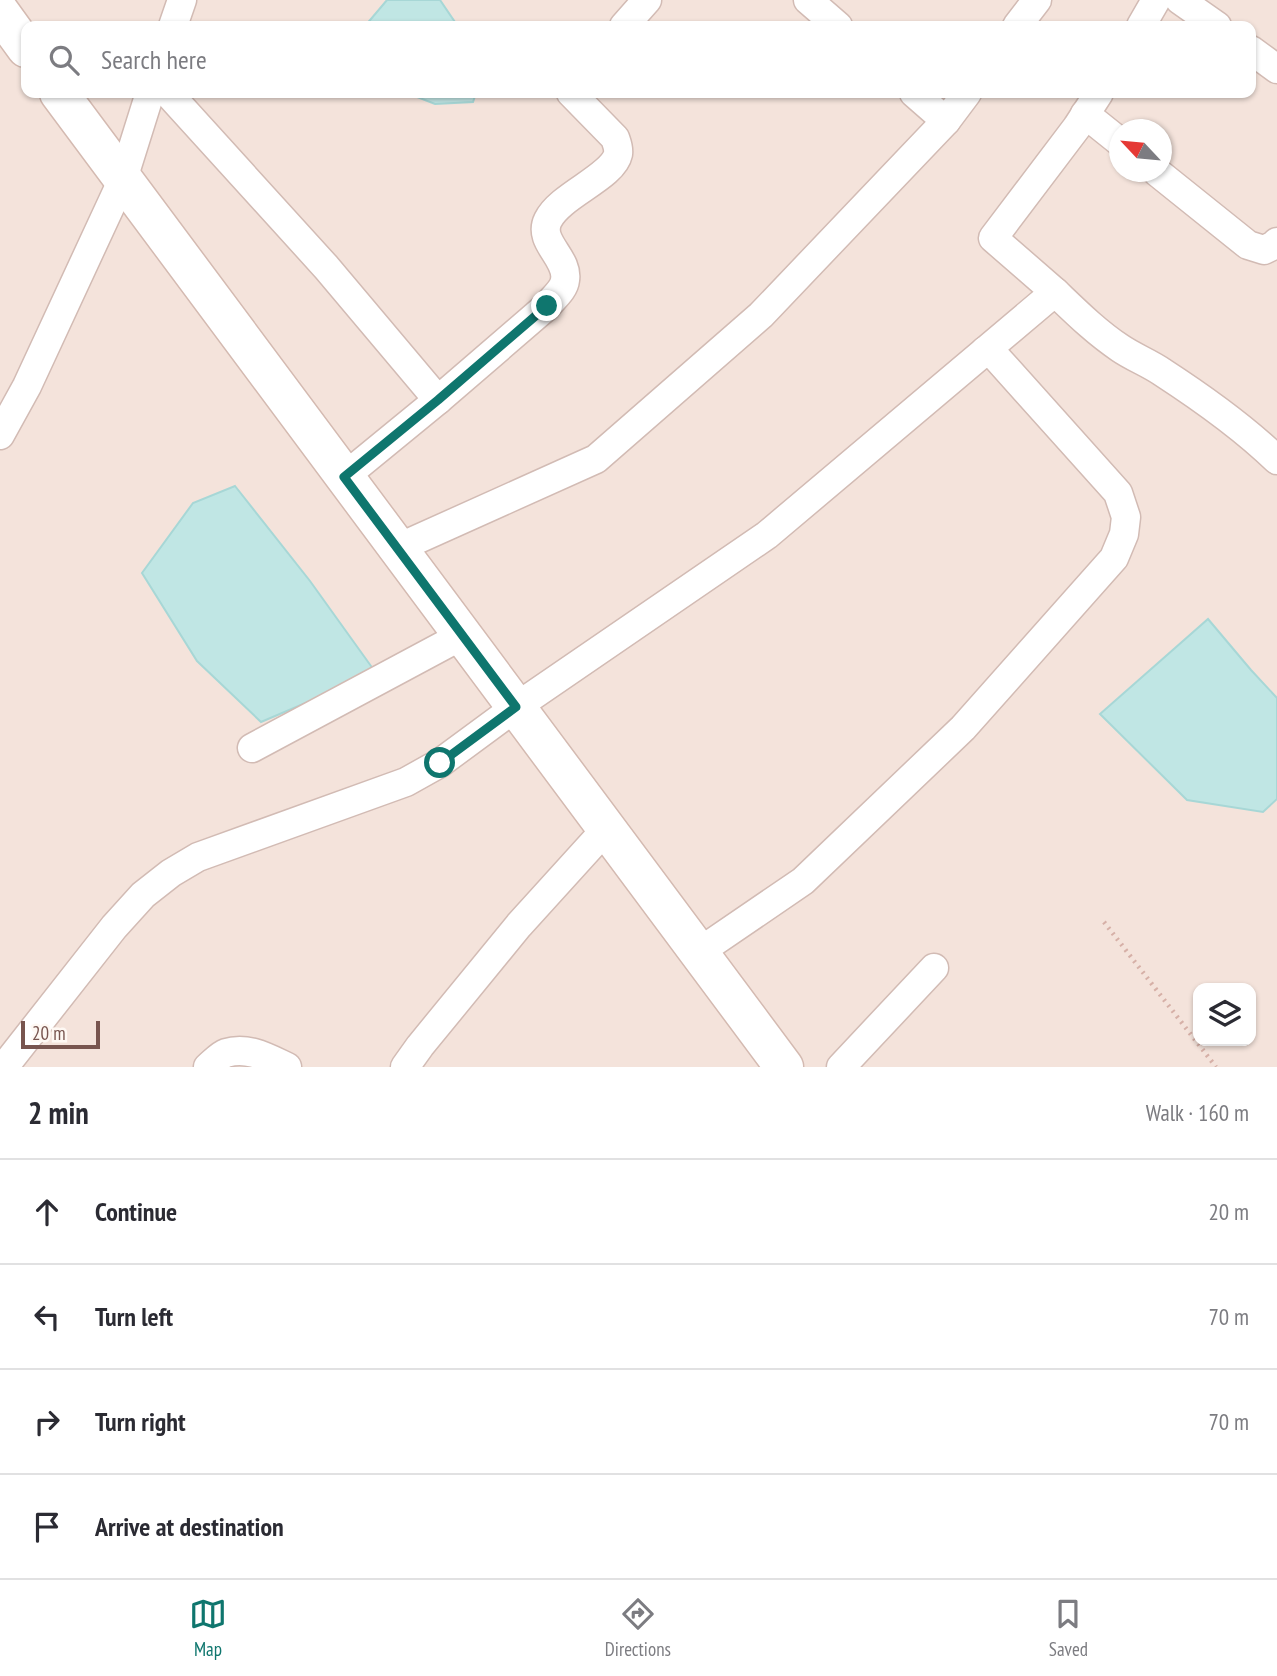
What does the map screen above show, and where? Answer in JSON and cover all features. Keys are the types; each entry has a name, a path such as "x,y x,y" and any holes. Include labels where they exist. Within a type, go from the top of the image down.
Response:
{"main road":[{"path":"0,12 21,41"},
{"path":"63,98 783,1067"}],"street":[{"path":"175,21 182,0"},
{"path":"628,21 647,0"},
{"path":"808,0 832,21"},
{"path":"1021,21 1037,0"},
{"path":"1180,0 1210,21"},
{"path":"1256,54 1277,69"},
{"path":"0,435 27,386 123,179 148,98"},
{"path":"173,98 326,267 438,400"},
{"path":"344,477 438,400 559,293 565,280 565,269 548,240 545,229 548,220 558,207 608,169 618,157 619,148 615,138 575,98"},
{"path":"920,98 946,121"},
{"path":"398,548 596,459 761,316 946,121 963,98"},
{"path":"1109,128 1092,104 993,239 1088,323 1121,348 1206,402 1277,460"},
{"path":"1169,182 1248,245 1264,250 1277,242"},
{"path":"4,1067 114,927 143,895 171,873 198,857 406,782 440,763 516,707 767,535 1055,292"},
{"path":"699,952 803,881 963,728 1114,558 1124,534 1126,517 1118,493 996,357 985,351"},
{"path":"252,747 463,635"},
{"path":"405,1067 519,925 607,828"},
{"path":"841,1067 934,968"},
{"path":"208,1067 225,1054 242,1051 260,1054 286,1067"}],"path":[{"path":"1104,922 1216,1067"}],"shaded area":[{"path":"0,0 1277,0 1277,1067 0,1067"}],"water":[{"path":"387,0 440,0 454,21 369,21"},
{"path":"420,98 474,98 473,102 435,104"},
{"path":"235,486 310,581 376,673 261,722 197,661 142,573 193,503"},
{"path":"1208,619 1277,698 1277,799 1263,812 1187,800 1100,714"}],"route":[{"path":"440,763 516,707 344,477 547,306"}]}
